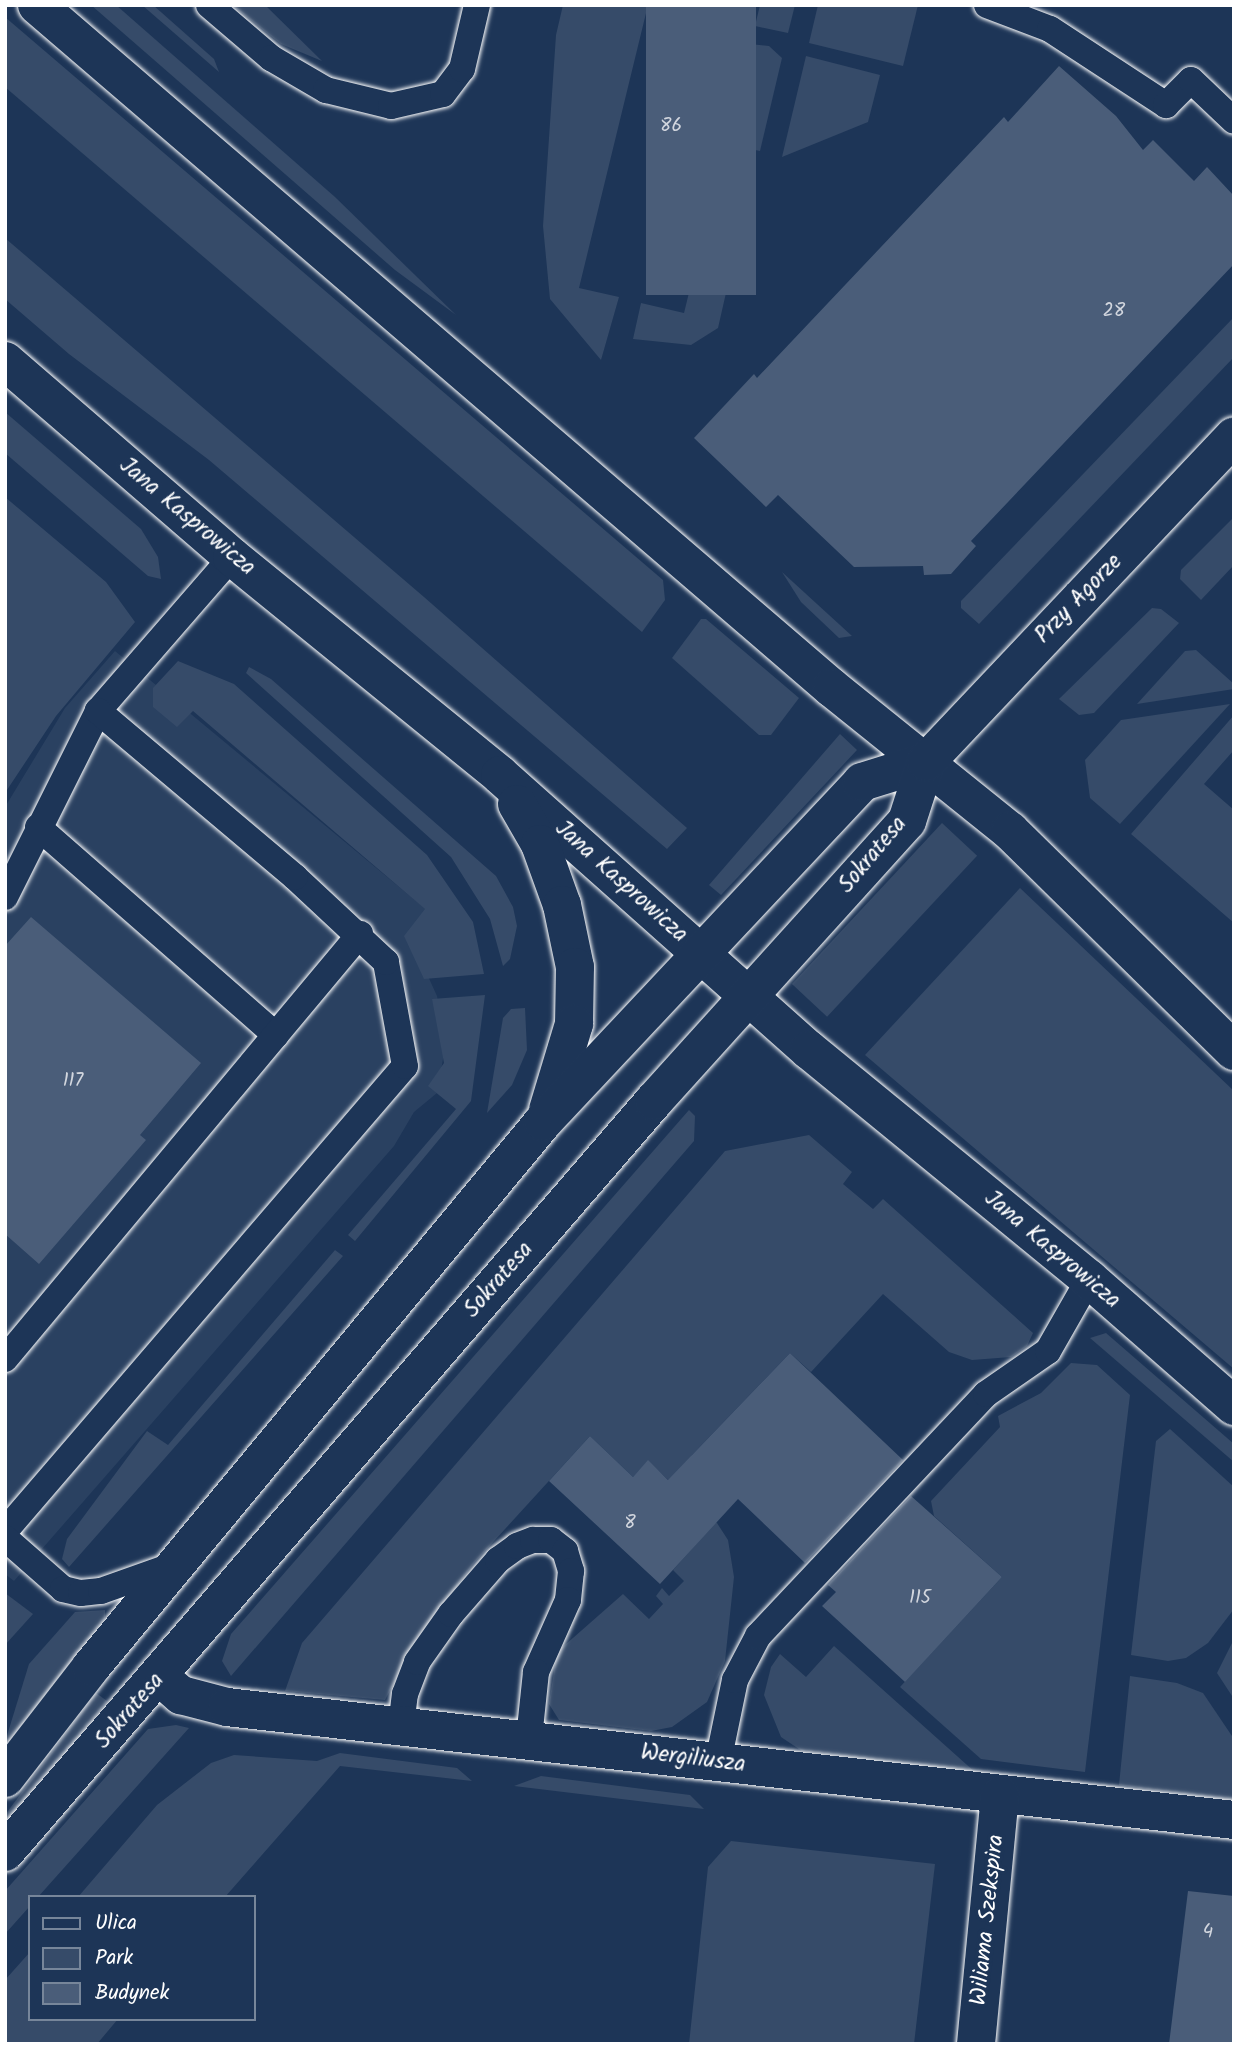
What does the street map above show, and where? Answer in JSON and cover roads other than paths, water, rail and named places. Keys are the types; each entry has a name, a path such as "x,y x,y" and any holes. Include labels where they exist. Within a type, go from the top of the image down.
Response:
{"street":[{"path":"37,5 839,694 1031,849 1234,1051"},
{"name":"Jana Kasprowicza","path":"5,361 232,557 500,775 747,996 1089,1279 1234,1406"},
{"name":"Przy Agorze","path":"926,762 1234,436"},
{"path":"5,1778 175,1565 543,1122 862,782 926,762"},
{"name":"Sokratesa","path":"5,1852 160,1677 747,996 907,821 926,762"},
{"path":"500,775 540,844 562,905 575,967 574,1024 543,1122"},
{"name":"Wergiliusza","path":"160,1677 181,1695 227,1707 1234,1820"},
{"name":"Wiliama Szekspira","path":"976,2044 1000,1795"}],"lane":[{"path":"209,5 271,58 326,90 391,106 443,93 462,69 477,5"},
{"path":"987,5 1050,29 1166,105 1191,80 1234,121"},
{"path":"5,897 98,711 232,557"},
{"path":"5,1531 405,1066 386,962 360,934 98,711"},
{"path":"38,827 276,1035"},
{"path":"5,1359 360,934"},
{"path":"718,1762 735,1681 758,1636 986,1394 1048,1351 1089,1279"},
{"path":"5,1538 63,1589 81,1593 101,1591 175,1565"},
{"path":"401,1726 405,1694 417,1662 452,1614 507,1553 533,1540 551,1540 565,1551 570,1571 568,1600 536,1672 529,1739"}]}
